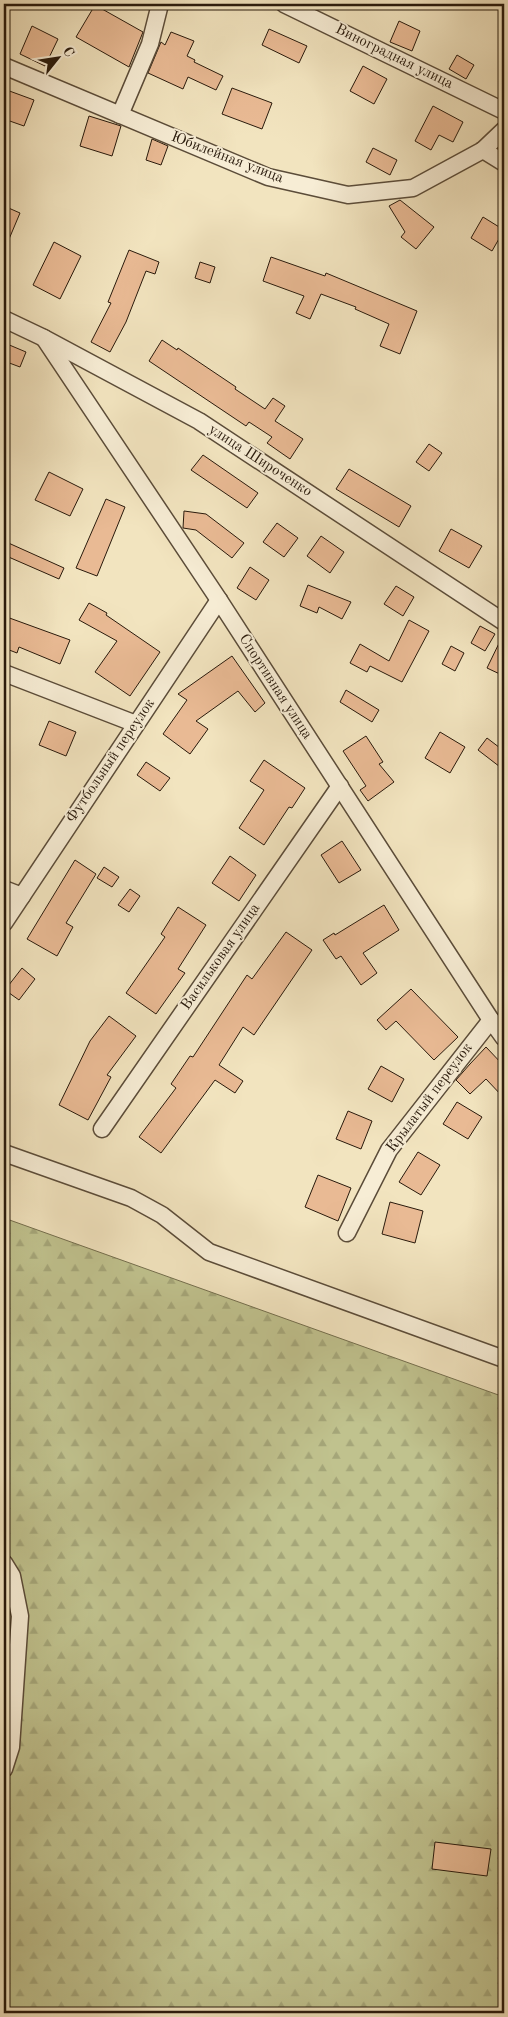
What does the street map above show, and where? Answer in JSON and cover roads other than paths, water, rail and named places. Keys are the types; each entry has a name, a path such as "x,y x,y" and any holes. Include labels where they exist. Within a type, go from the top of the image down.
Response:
{"street":[{"path":"120,115 150,44 160,4"},
{"name":"Виноградная улица","path":"284,4 504,111"},
{"name":"Юбилейная улица","path":"4,66 268,176 348,195 413,188 483,150 504,130"},
{"path":"483,150 504,163"},
{"name":"улица Широченко","path":"4,319 44,338 199,421 504,622"},
{"name":"Спортивная улица","path":"44,338 340,786 490,1020 504,1038"},
{"name":"Футбольный переулок","path":"4,923 218,600"},
{"path":"4,673 136,724"},
{"name":"Васильковая улица","path":"102,1128 340,786"},
{"path":"4,889 22,896"},
{"name":"Крылатый переулок","path":"347,1232 389,1150 490,1020"},
{"path":"4,1153 131,1198 162,1215 209,1252 504,1359"},
{"path":"4,1563 12,1576 20,1616 11,1747 4,1769"}]}
